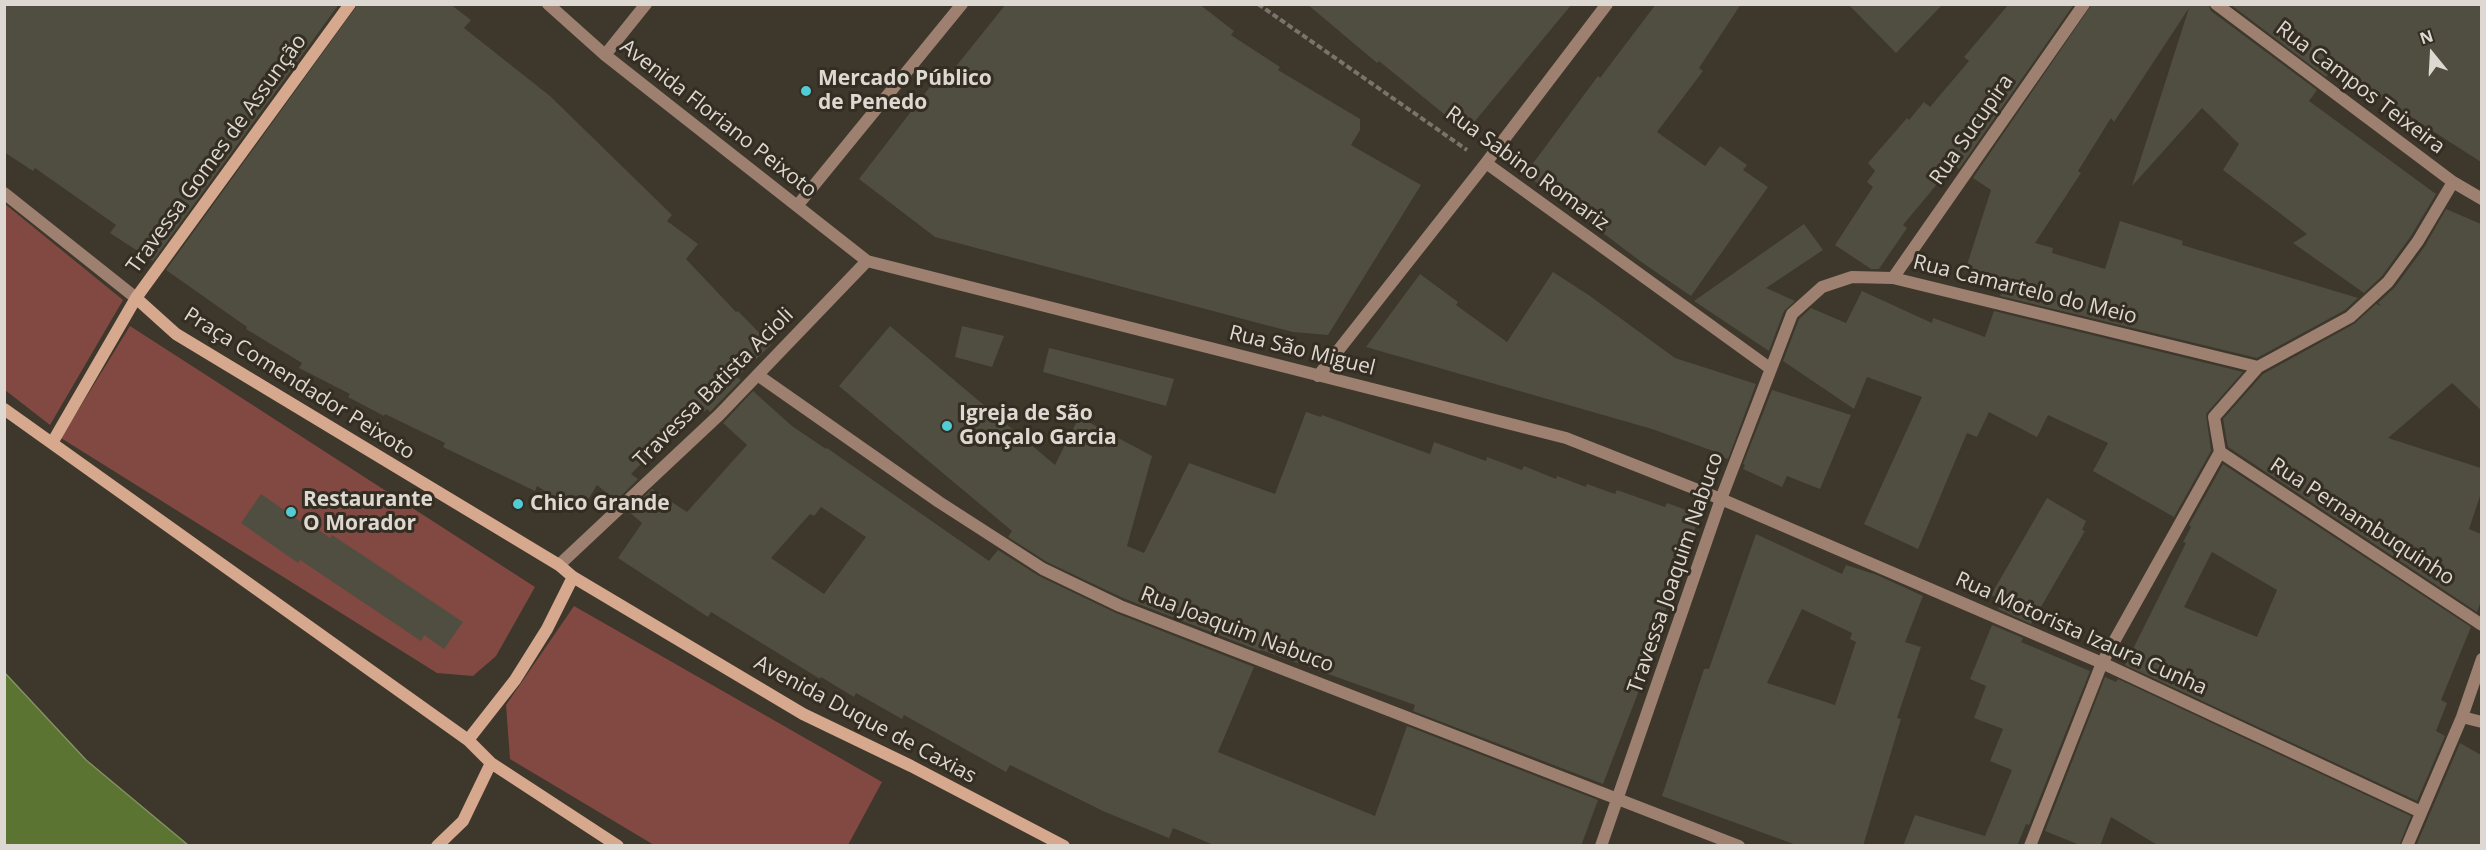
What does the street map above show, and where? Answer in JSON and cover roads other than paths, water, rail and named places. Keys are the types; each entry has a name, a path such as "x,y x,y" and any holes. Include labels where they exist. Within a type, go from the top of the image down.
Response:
{"main road":[{"name":"Travessa Gomes de Assunção","path":"52,443 136,298 350,4"},
{"name":"Praça Comendador Peixoto","path":"136,298 176,334 560,565"},
{"path":"4,409 468,740 491,763 618,846"},
{"name":"Avenida Duque de Caxias","path":"560,565 573,577 803,714 911,766 1064,846"},
{"path":"468,740 515,680 547,629 573,577"},
{"path":"437,846 463,821 491,763"}],"street":[{"name":"Avenida Floriano Peixoto","path":"548,4 605,55 867,261"},
{"path":"605,55 646,4"},
{"path":"797,206 962,4"},
{"path":"1318,376 1486,163 1607,4"},
{"name":"Rua Sucupira","path":"1893,278 2084,4"},
{"name":"Rua Campos Teixeira","path":"2216,4 2453,182 2481,199"},
{"name":"Rua Sabino Romariz","path":"1486,163 1770,369"},
{"path":"2030,846 2102,663 2220,452 2214,417 2258,367 2350,317 2388,282 2418,242 2453,182"},
{"name":"Praça Comendador Peixoto","path":"4,193 136,298"},
{"name":"Rua São Miguel","path":"867,261 1566,438 1721,499"},
{"name":"Travessa Batista Acioli","path":"560,565 759,376 867,261"},
{"name":"Rua Camartelo do Meio","path":"1792,315 1822,286 1852,277 1893,278 2258,367"},
{"name":"Travessa Joaquim Nabuco","path":"1601,846 1721,499 1792,315"},
{"name":"Rua Joaquim Nabuco","path":"759,376 939,502 1043,569 1120,606 1740,846"},
{"name":"Rua Pernambuquinho","path":"2220,452 2481,625"},
{"name":"Rua Motorista Izaura Cunha","path":"1721,499 2102,663 2421,812"},
{"path":"2407,846 2462,717 2481,658"},
{"path":"2462,717 2481,722"}],"place":[{"name":"Mercado Público de Penedo","path":"806,91"},
{"name":"Igreja de São Gonçalo Garcia","path":"947,426"},
{"name":"Chico Grande","path":"518,504"},
{"name":"Restaurante O Morador","path":"291,512"}]}
